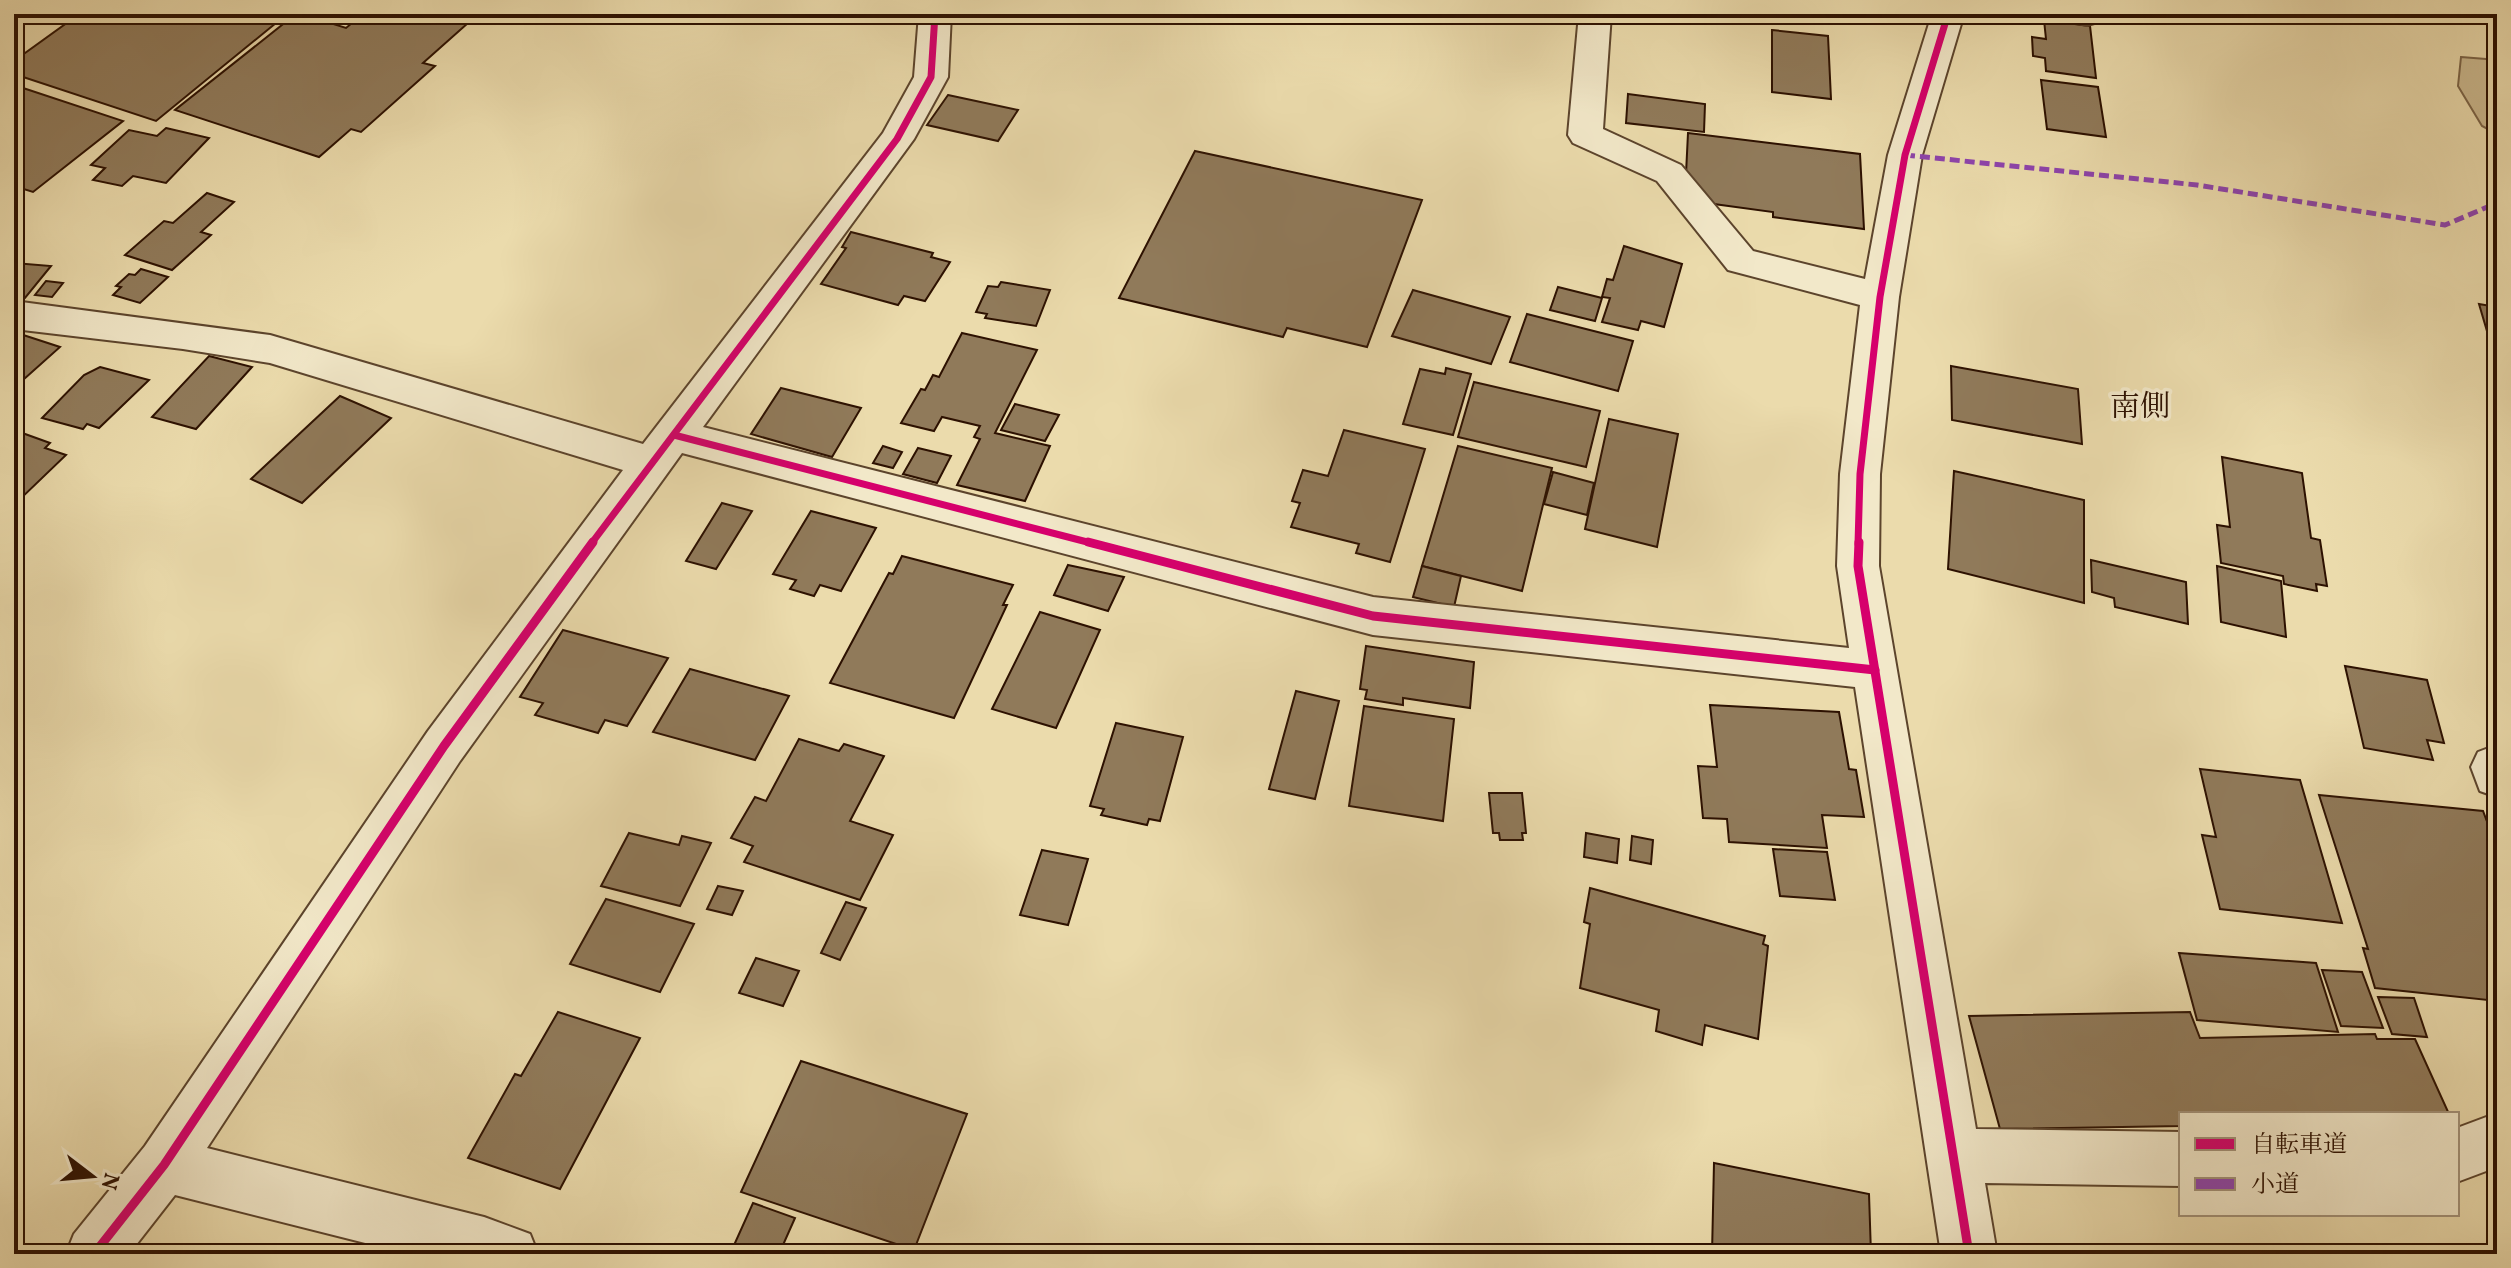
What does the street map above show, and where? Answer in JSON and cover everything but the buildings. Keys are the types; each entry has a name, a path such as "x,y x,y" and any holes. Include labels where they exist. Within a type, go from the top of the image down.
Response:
{"street":[{"path":"94,1254 164,1165 444,746 663,448 897,139 931,77 935,14"},
{"path":"1595,14 1585,135 1669,173 1741,261 1880,297"},
{"path":"1948,14 1905,155 1880,297 1860,474 1858,566 1969,1254"},
{"path":"14,315 183,335 270,349 663,448 1373,616 1875,670"},
{"path":"2459,1154 2497,1140"},
{"path":"1955,1156 2179,1159"},
{"path":"164,1165 510,1254"}],"shaded area":[{"path":"2461,57 2486,59 2497,66 2497,134 2482,126 2458,86"}],"marked path":[{"path":"1905,155 2197,185 2445,225 2497,203"}],"cycle path":[{"path":"94,1254 164,1165 444,746 651,462 897,139 931,77 935,14"},
{"path":"1948,14 1905,155 1880,297 1860,474 1858,566 1969,1254"},
{"path":"674,435 1373,616 1875,670"}],"district":[{"name":"南側","path":"2140,408"}]}
